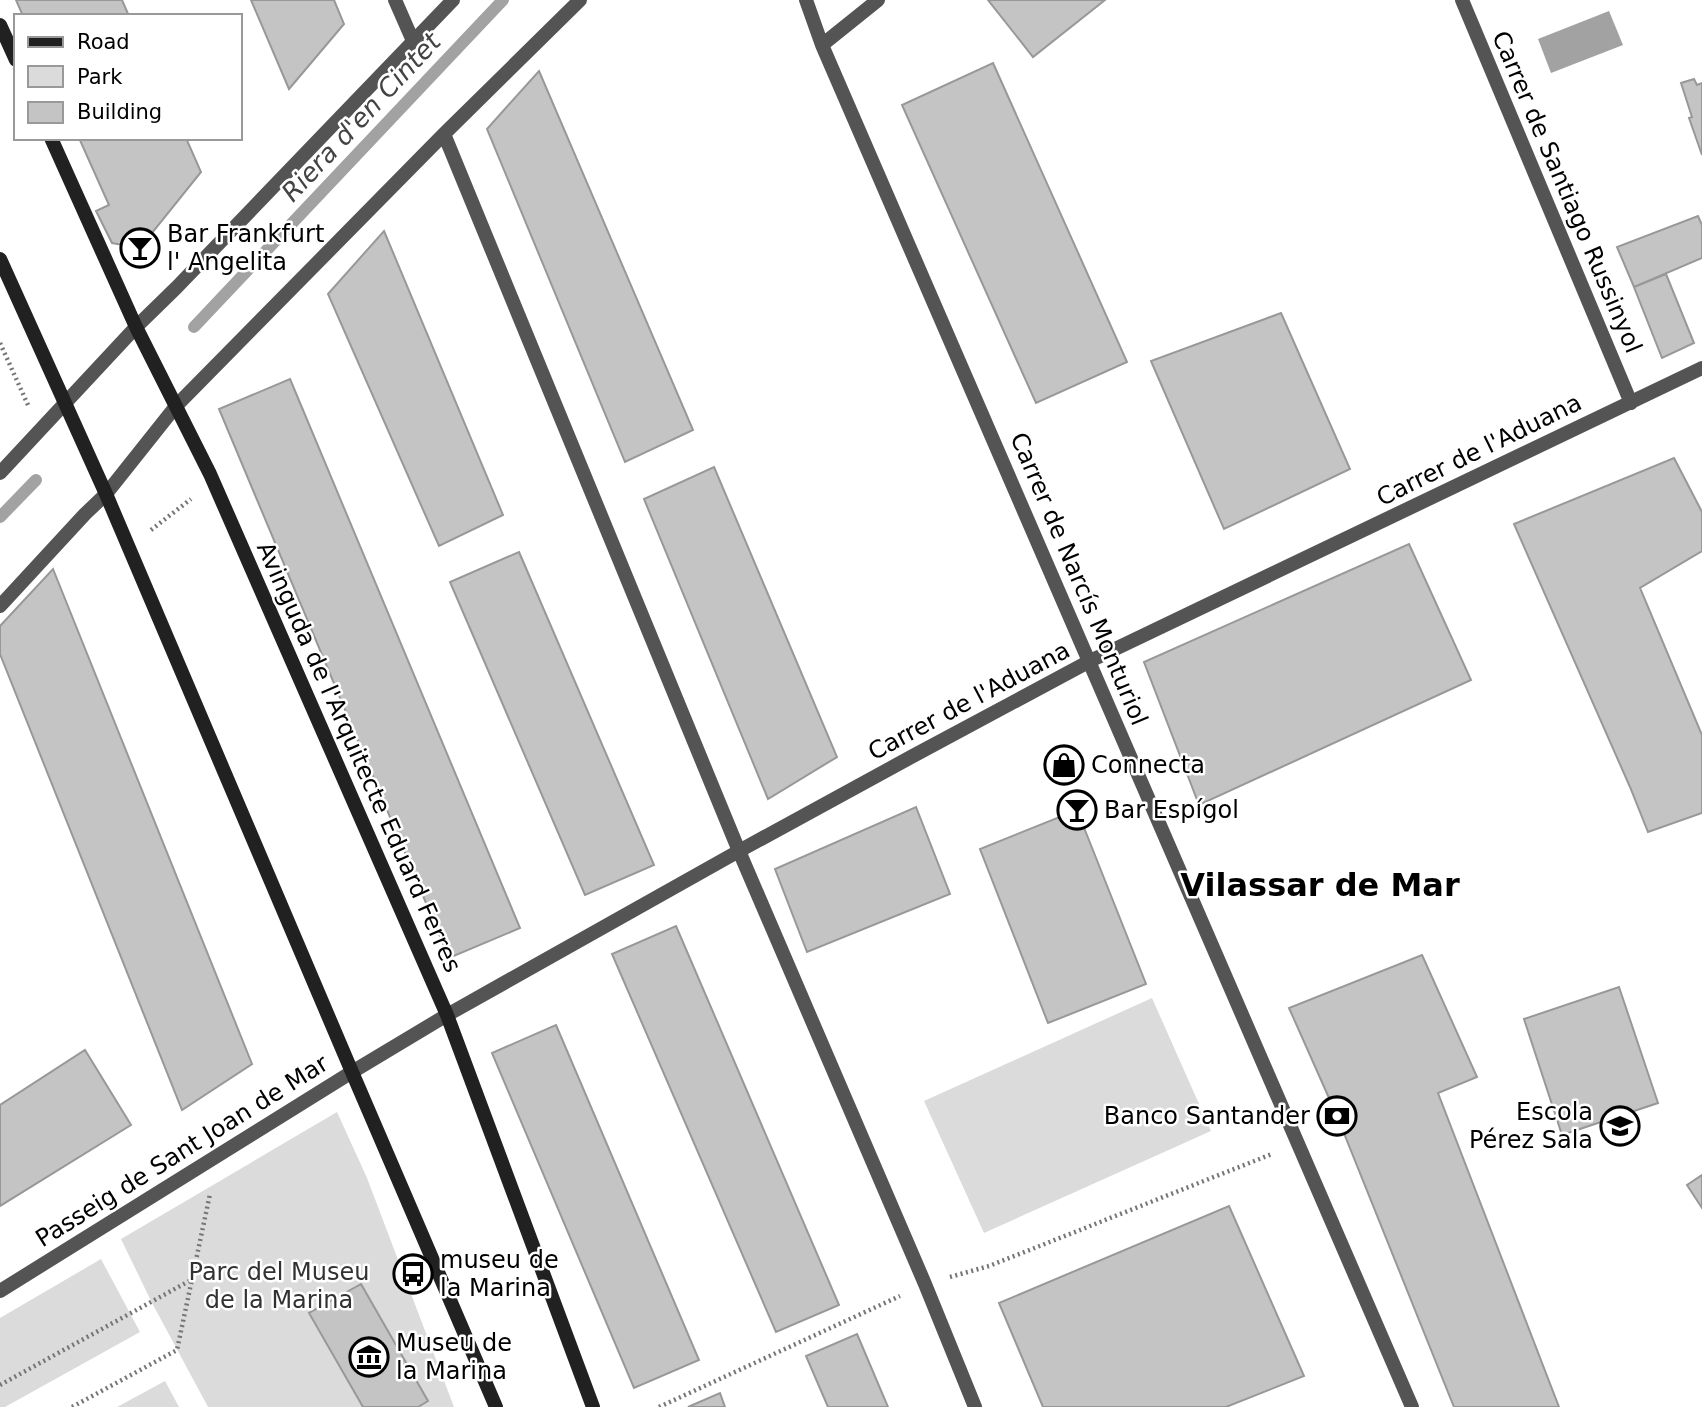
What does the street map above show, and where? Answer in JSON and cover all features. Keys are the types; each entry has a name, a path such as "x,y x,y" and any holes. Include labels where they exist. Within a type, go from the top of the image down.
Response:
{"street":[{"path":"395,0 413,41"},
{"path":"0,473 136,327 453,0"},
{"path":"0,606 106,494 176,406 580,0"},
{"name":"Carrer de Narcís Monturiol","path":"806,0 822,45 1412,1407"},
{"path":"822,45 878,0"},
{"name":"Carrer de Santiago Russinyol","path":"1462,0 1630,402"},
{"path":"0,26 14,56"},
{"path":"444,134 739,851 975,1407"},
{"name":"Avinguda de l'Arquitecte Eduard Ferres","path":"52,140 136,327 210,474 447,1015 593,1407"},
{"path":"0,259 106,494 496,1407"},
{"name":"Carrer de l'Aduana","path":"352,1072 447,1015 739,851 1090,661 1702,368"},
{"name":"Passeig de Sant Joan de Mar","path":"0,1292 352,1072"}],"path":[{"path":"0,343 40,430"},
{"path":"129,548 192,498 210,474"},
{"path":"659,1407 925,1284 989,1266 1298,1143"},
{"path":"72,1407 177,1350 218,1156"},
{"path":"0,1385 192,1280"}],"green space":[{"path":"1152,998 1211,1131 984,1233 924,1101"},
{"name":"Parc del Museu de la Marina","path":"337,1112 367,1178 454,1407 208,1407 121,1239"},
{"path":"101,1259 140,1332 5,1407 0,1407 0,1318"},
{"path":"165,1381 179,1407 117,1407"}],"shaded area":[{"path":"1609,11 1623,45 1551,73 1538,39"}],"building":[{"path":"16,0 122,0 128,14 22,14"},
{"path":"251,0 334,0 344,24 289,89"},
{"path":"988,0 1105,0 1033,57"},
{"path":"993,63 1127,362 1036,403 902,105"},
{"path":"539,71 693,430 625,462 487,129"},
{"path":"1694,79 1697,85 1702,83 1702,155 1689,118 1692,117 1681,83"},
{"path":"80,140 187,140 201,172 140,248 112,243 96,211 109,205"},
{"path":"1698,216 1702,225 1702,258 1634,287 1617,247"},
{"path":"384,231 503,515 439,546 328,294"},
{"path":"1666,274 1694,343 1662,358 1634,287"},
{"path":"1281,313 1350,469 1224,529 1151,361"},
{"path":"290,379 520,928 449,958 219,409"},
{"path":"1674,458 1702,512 1702,551 1640,588 1702,735 1702,813 1648,832 1514,524"},
{"path":"714,467 837,757 768,799 644,499"},
{"path":"1409,544 1471,680 1199,805 1144,662"},
{"path":"519,552 654,865 585,895 450,582"},
{"path":"53,569 252,1064 182,1110 0,654 0,626"},
{"path":"916,807 950,894 807,952 775,869"},
{"path":"1077,810 1146,984 1048,1023 980,849"},
{"path":"676,926 839,1305 776,1332 612,954"},
{"path":"1422,955 1477,1077 1438,1093 1559,1407 1454,1407 1337,1116 1289,1008"},
{"path":"1619,987 1658,1103 1562,1135 1524,1019"},
{"path":"556,1025 699,1360 634,1388 492,1053"},
{"path":"85,1050 131,1125 0,1206 0,1105"},
{"path":"1702,1175 1702,1208 1687,1185"},
{"path":"1229,1206 1304,1376 1226,1407 1043,1407 999,1303"},
{"name":"Museu de la Marina","path":"361,1284 428,1401 418,1407 363,1407 309,1313"},
{"path":"857,1334 888,1407 828,1407 806,1356"},
{"path":"720,1393 725,1407 688,1407"}],"waterway":[{"name":"Riera d'en Cintet","path":"194,327 503,0"},
{"name":"Riera d'en Cintet","path":"0,517 36,480"}],"place":[{"name":"Bar Frankfurt l' Angelita","path":"140,248"},
{"name":"Connecta","path":"1064,765"},
{"name":"Bar Espígol","path":"1077,810"},
{"name":"Banco Santander","path":"1337,1116"},
{"name":"Escola Pérez Sala","path":"1620,1126"},
{"name":"museu de la Marina","path":"413,1274"},
{"name":"Museu de la Marina","path":"369,1357"}],"district":[{"name":"Vilassar de Mar","path":"1320,885"}]}
